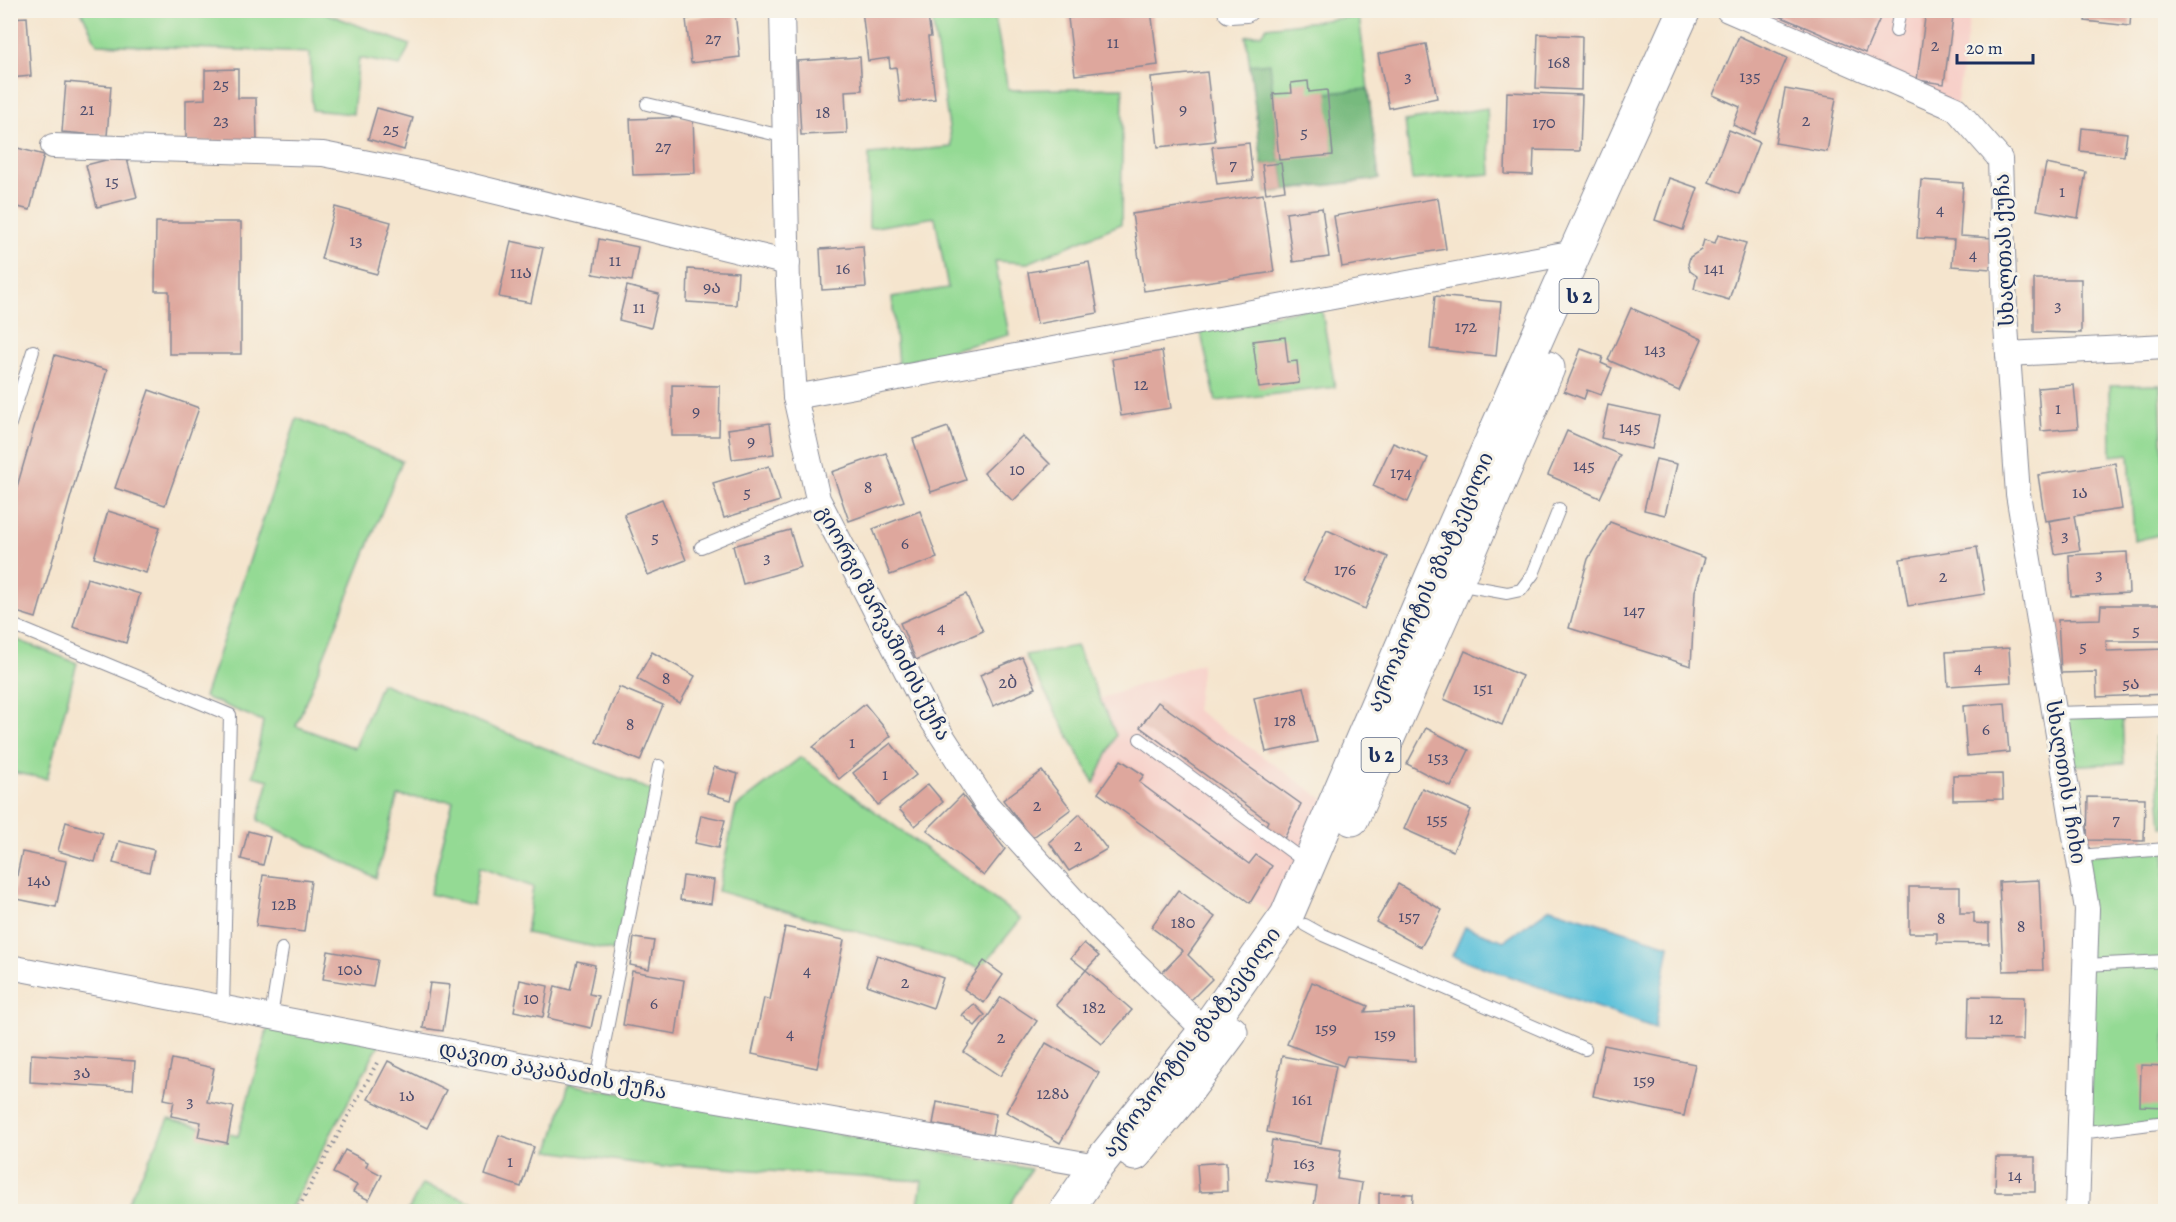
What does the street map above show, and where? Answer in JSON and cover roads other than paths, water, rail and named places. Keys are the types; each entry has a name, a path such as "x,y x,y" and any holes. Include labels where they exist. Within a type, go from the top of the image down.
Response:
{"highway":[{"name":"აეროპორტის გზატკეცილი","path":"1065,1212 1097,1166 1205,1031 1287,915 1575,252 1685,12"},
{"name":"აეროპორტის გზატკეცილი","path":"1093,1212 1116,1179 1222,1045 1305,925 1456,584 1593,263 1685,12"}],"street":[{"name":"გიორგი შარვაშიძის ქუჩა","path":"782,10 788,263 795,397 818,499 930,717 986,804 1100,928 1205,1031"},
{"path":"1230,11 1246,10"},
{"name":"სხალთას ქუჩა","path":"1728,10 1956,109 2000,159 2008,354 2166,346"},
{"path":"53,146 323,154 419,173 788,263"},
{"path":"795,397 1575,252"},
{"name":"სხალთის I ჩიხი","path":"2008,354 2018,494 2087,909 2077,1212"},
{"name":"დავით კაკაბაძის ქუჩა","path":"10,967 597,1079 1097,1166"}],"lane":[{"path":"1896,31 1900,10"},
{"path":"647,104 786,137"},
{"path":"10,424 33,351"},
{"path":"701,547 818,499"},
{"path":"1456,584 1507,593 1521,590 1533,574 1559,509"},
{"path":"10,624 230,715 223,1007"},
{"path":"2055,713 2166,710"},
{"path":"1140,739 1308,864"},
{"path":"597,1079 659,766"},
{"path":"2078,856 2166,849"},
{"path":"1305,925 1323,935 1585,1048"},
{"path":"271,1016 282,949"},
{"path":"2085,965 2166,961"},
{"path":"2080,1133 2166,1122"}],"water":[{"path":"1550,908 1669,945 1655,1028 1452,956 1465,927 1504,941"}]}
